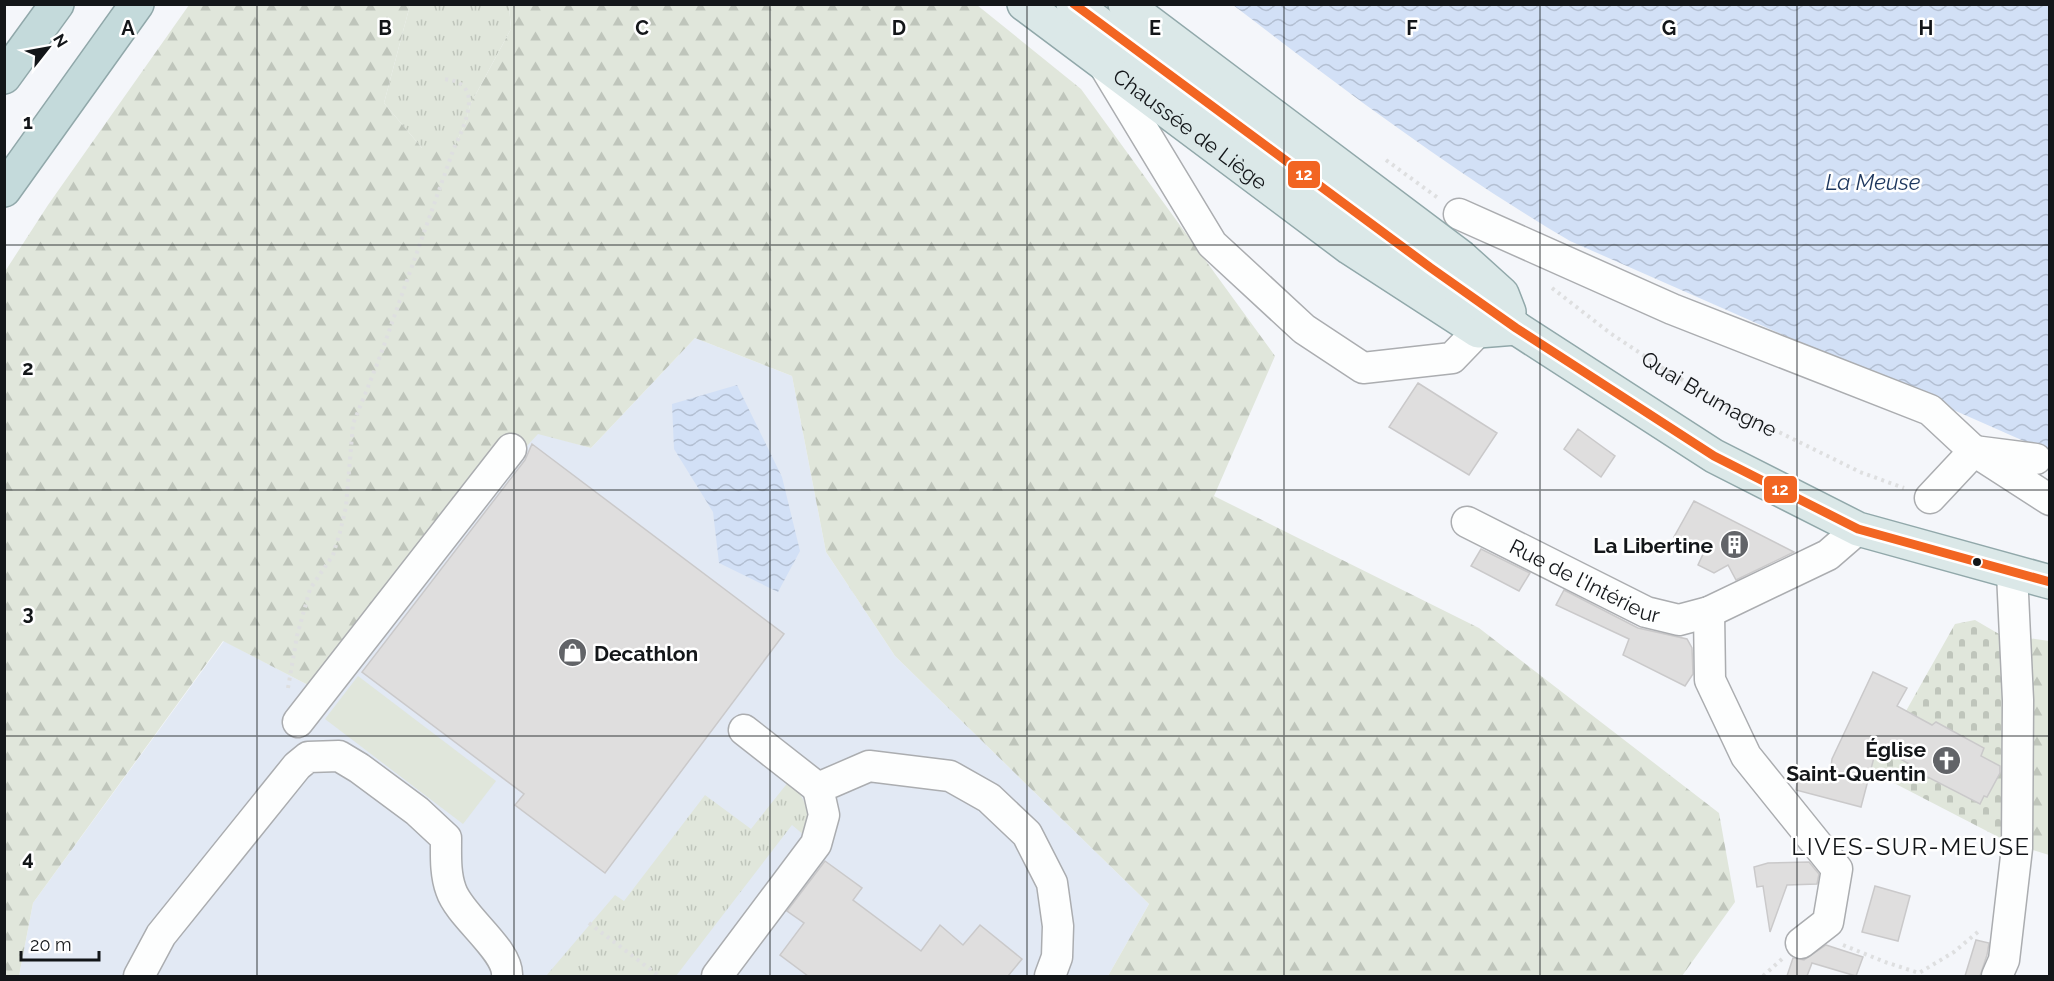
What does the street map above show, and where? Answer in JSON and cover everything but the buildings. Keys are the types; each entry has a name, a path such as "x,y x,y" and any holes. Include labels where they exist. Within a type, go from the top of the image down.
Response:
{"highway":[{"path":"10,68 57,4"},
{"path":"4,190 137,4"}],"main road":[{"name":"Chaussée de Liège","path":"1024,4 1350,248 1478,331"},
{"name":"Chaussée de Liège","path":"1073,4 1516,328 1714,456 1858,529 2049,582"},
{"path":"1125,4 1461,257 1502,294 1516,328 1478,331"}],"street":[{"path":"1103,64 1212,243 1304,329 1363,368 1452,358 1478,331"},
{"path":"1459,214 1672,309 1930,410 1974,451 2049,500"},
{"path":"298,722 511,449"},
{"path":"1974,451 2036,459"},
{"path":"1930,498 1974,451"},
{"name":"Rue de l'Intérieur","path":"1467,522 1646,612 1679,620 1708,612 1828,555 1858,529"},
{"path":"1997,976 2004,960 2017,848 2018,700 2012,573"},
{"path":"1708,612 1710,680 1746,756 1837,869 1828,922 1808,938"},
{"path":"717,976 816,844 824,815 818,788 744,730"},
{"path":"139,976 161,935 297,766 308,757 323,755 339,756 359,768 417,811 446,838 446,871 450,890 459,906 497,951 507,971 507,976"},
{"path":"818,788 869,766 950,776 989,798 1027,834 1052,883 1058,926 1057,957 1050,976"}],"path":[{"path":"288,689 297,636 310,589 333,555 340,532 346,507 353,424 378,362 468,113 470,105 462,85 456,80 443,80"},
{"path":"1385,160 1459,214"},
{"name":"Quai Brumagne","path":"1548,284 1610,333 1664,369 1730,408 1860,471 1930,498"},
{"path":"1808,938 1919,973 1954,952 1983,927 2010,914"},
{"path":"589,923 659,976"}],"shaded area":[{"path":"695,338 792,376 826,552 895,656 1149,904 1108,976 19,976 33,903 224,641 308,685 538,433 591,448"}],"green space":[{"path":"189,5 410,5 384,103 422,148 454,148 466,121 470,105 511,29 509,5 977,5 1081,89 1275,356 1214,496 1479,628 1719,813 1735,902 1682,976 1108,976 1149,904 895,656 826,552 792,376 695,338 591,448 538,434 308,685 223,641 33,903 19,976 5,976 4,273 48,205"},
{"path":"410,5 509,5 511,29 470,105 466,121 454,148 422,148 384,103"},
{"path":"1975,620 1999,634 2015,775 2010,843 1863,767 1906,711 1955,624"},
{"path":"1999,634 2049,641 2049,855 2010,843"},
{"path":"358,676 496,781 463,824 325,719"},
{"path":"789,781 806,806 808,828 805,836 792,825 676,976 546,976 615,895 624,901 705,795 751,829"}],"water":[{"name":"La Meuse","path":"1233,5 2049,5 2049,452 1570,241 1440,157 1356,98"},
{"path":"737,385 782,477 800,551 778,592 719,563 713,512 674,449 672,404"}],"transit line":[{"name":"12","path":"1074,4 1431,268 1516,328 1714,456 1858,529 2050,582"}],"place":[{"name":"La Libertine","path":"1734,545"},
{"name":"Decathlon","path":"573,653"},
{"name":"Église Saint-Quentin","path":"1947,761"}],"district":[{"name":"LIVES-SUR-MEUSE","path":"1911,846"}]}
